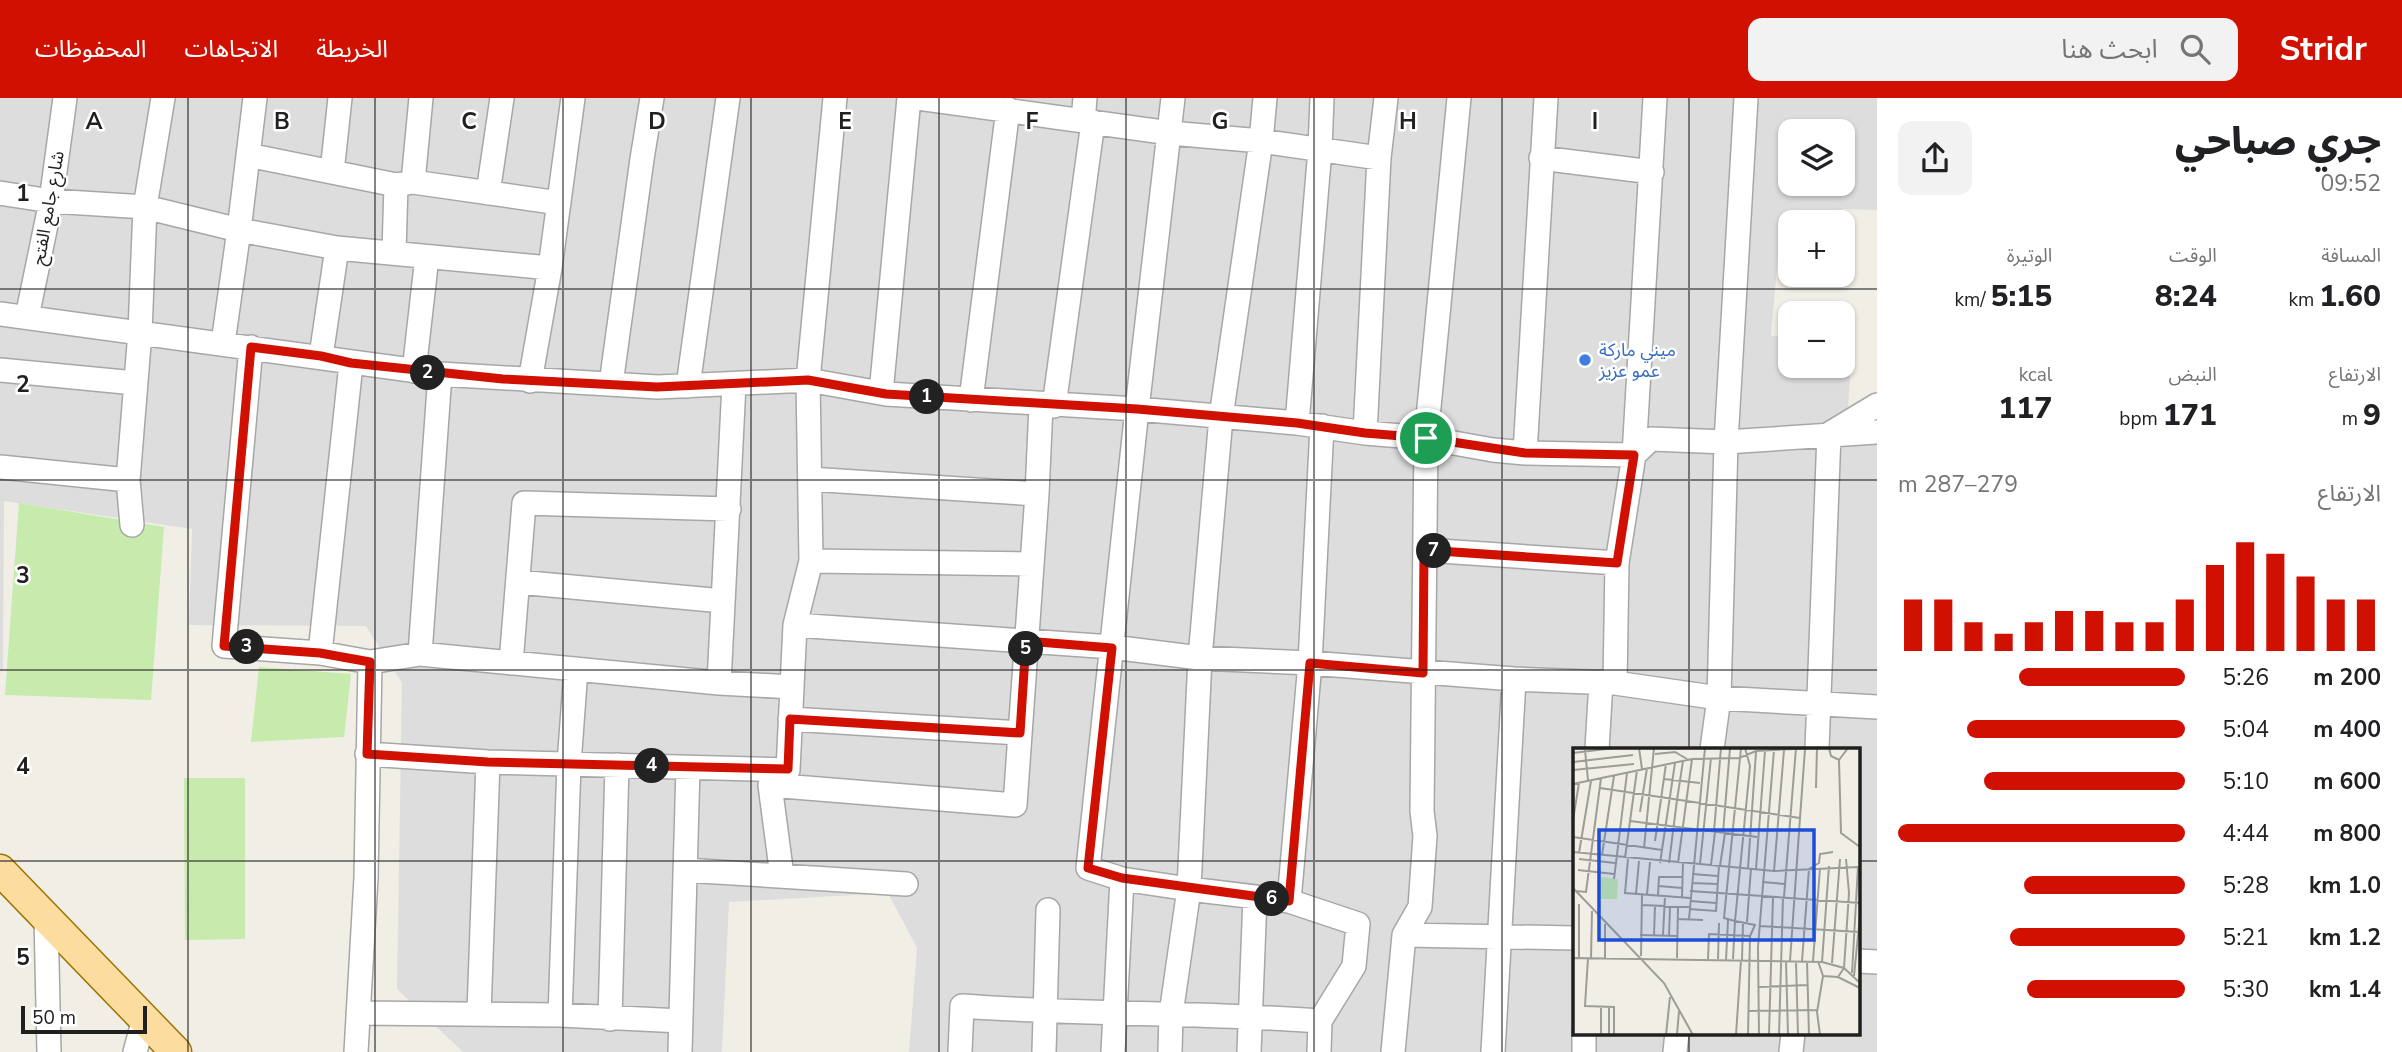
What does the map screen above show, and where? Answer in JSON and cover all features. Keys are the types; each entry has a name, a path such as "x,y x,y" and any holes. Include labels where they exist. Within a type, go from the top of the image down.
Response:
{"main road":[{"path":"0,870 176,1052"}],"street":[{"name":"شارع جامع الفتح","path":"27,317 51,201 65,98"},
{"path":"132,525 128,480 140,332 145,207 163,98"},
{"path":"223,343 255,98"},
{"path":"332,173 341,98"},
{"path":"394,252 421,98"},
{"path":"488,193 502,98"},
{"path":"530,381 550,268 573,98"},
{"path":"611,384 652,98"},
{"path":"688,386 728,98"},
{"path":"770,785 788,769 795,625 811,561 808,380 835,98"},
{"path":"881,393 909,98"},
{"path":"918,98 1002,105 1088,122 1261,141 1380,158"},
{"path":"770,785 1016,805 1037,494 1088,122 1085,98"},
{"path":"1173,98 1088,868 1122,878 1289,901 1358,924 1354,966 1320,1021 1319,1052"},
{"path":"1170,1052 1171,1014 1189,889 1200,658 1221,417 1265,98"},
{"path":"1297,423 1320,149 1321,98"},
{"path":"1365,433 1380,158 1386,98"},
{"path":"1393,1052 1404,935 1420,907 1424,866 1422,811 1426,438 1459,98"},
{"path":"1525,453 1546,98"},
{"path":"1597,748 1608,682 1617,563 1634,455 1655,98"},
{"path":"1712,748 1719,698 1726,443 1746,98"},
{"path":"971,400 1002,105"},
{"path":"248,155 332,173 559,203"},
{"path":"1541,158 1652,172"},
{"path":"0,193 51,201 145,207 239,230 337,248 550,268"},
{"path":"321,356 337,248"},
{"path":"414,371 427,257"},
{"path":"0,314 440,374 530,381 688,386 808,380 881,393 1137,409 1297,423 1525,453 1634,455 1651,439 1726,443 1877,432"},
{"path":"251,347 224,646 320,653 370,662 420,654 719,683 792,687"},
{"path":"320,653 351,363"},
{"path":"0,370 135,383"},
{"path":"420,654 440,374"},
{"path":"719,683 734,384"},
{"path":"1829,434 1877,405"},
{"path":"1289,901 1310,663 1322,426"},
{"path":"1817,748 1829,434"},
{"path":"0,467 128,480"},
{"path":"810,479 1037,494"},
{"path":"511,663 524,503 729,509"},
{"path":"1424,550 1617,563"},
{"path":"811,561 1031,564"},
{"path":"518,582 723,601"},
{"path":"795,625 1112,648 1200,658 1310,663 1514,679 1608,682 1719,698 1877,707"},
{"path":"356,1052 366,878 370,662"},
{"path":"560,1015 569,764 576,669"},
{"path":"1493,1052 1514,679"},
{"path":"790,719 1020,733"},
{"path":"367,754 488,762 788,769"},
{"path":"479,1013 488,762"},
{"path":"610,1019 617,765"},
{"path":"680,1052 688,768"},
{"path":"770,785 782,876"},
{"path":"685,870 906,884"},
{"path":"1113,1052 1122,878"},
{"path":"1249,1052 1255,897"},
{"path":"1044,1052 1048,910"},
{"path":"46,916 49,1052"},
{"path":"1404,935 1573,938"},
{"path":"960,1052 962,1006 1045,1012 1250,1016 1320,1021"},
{"path":"358,1013 560,1015 681,1021"},
{"path":"135,1052 144,1020"},
{"path":"1584,1034 1584,1052"},
{"path":"1675,1052 1676,1034"},
{"path":"1791,1052 1793,1034"}],"shaded area":[{"path":"0,98 1877,98 1877,210 1778,210 1778,256 1771,336 1778,336 1778,378 1850,378 1848,411 1877,408 1877,1052 909,1052 917,948 888,893 729,902 722,1052 463,1052 397,989 402,683 366,626 189,625 192,529 4,501 3,669 0,669"}],"green space":[{"path":"19,503 164,527 151,700 5,695"},
{"path":"259,667 351,674 344,737 251,742"},
{"path":"184,778 245,778 245,939 185,940"}],"place":[{"name":"ميني ماركة عمو عزيز","path":"1585,360"}],"route":[{"path":"251,347 321,356 351,363 503,379 657,387 808,380 886,394 1137,409 1426,438 1525,453 1634,455 1617,563 1424,550 1423,673 1310,663 1289,901 1122,878 1088,868 1112,648 1026,641 1020,733 790,719 788,769 488,762 367,754 370,662 320,653 224,646 251,347"}]}
